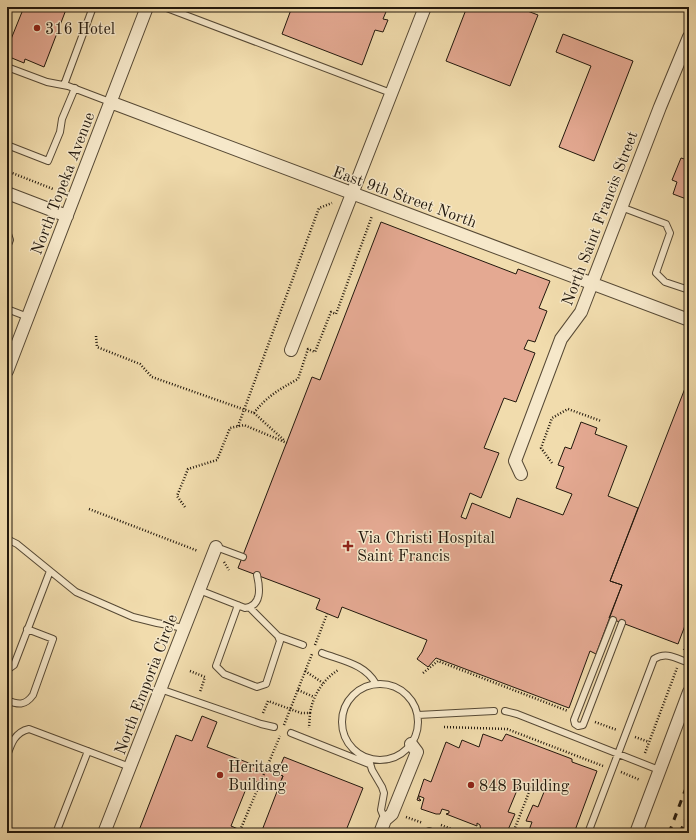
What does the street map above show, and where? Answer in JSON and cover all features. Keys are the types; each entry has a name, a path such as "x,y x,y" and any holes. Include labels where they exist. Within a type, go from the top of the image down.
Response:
{"street":[{"name":"North Topeka Avenue","path":"7,371 147,7"},
{"path":"292,350 425,7"},
{"name":"North Saint Francis Street","path":"520,474 515,461 561,339 581,312 660,107 689,38"},
{"name":"East 9th Street North","path":"110,102 689,320"},
{"path":"7,193 67,216"},
{"name":"North Emporia Circle","path":"104,833 216,547"},
{"path":"636,833 689,692"},
{"path":"380,833 385,820 392,814 417,752 411,744"}],"lane":[{"path":"64,85 92,7"},
{"path":"164,7 391,93"},
{"path":"7,67 47,82 75,88 110,102"},
{"path":"7,145 48,162 60,132 62,119 75,88"},
{"path":"621,207 666,224 670,233 656,273 665,282 689,290"},
{"path":"7,231 10,240 7,247"},
{"path":"7,309 28,317"},
{"path":"7,539 16,544 76,592 133,617 184,628"},
{"path":"216,547 243,557"},
{"path":"7,670 14,665 50,571"},
{"path":"250,608 257,602 259,597 257,575"},
{"path":"199,590 238,606 250,608 278,636 303,645"},
{"path":"238,606 216,666 224,674 257,687 266,684 280,641 278,636"},
{"path":"578,726 574,722 576,714 613,620"},
{"path":"574,736 578,726 583,725 586,718 622,623"},
{"path":"7,700 14,704 22,704 29,700 54,639 27,629"},
{"path":"322,653 363,668 372,677 376,684"},
{"path":"588,833 654,659 661,654 689,663"},
{"path":"598,660 606,663"},
{"path":"291,733 369,762 395,757 406,750 411,744 418,728 418,715 413,703 405,693 394,686 381,684 369,685 358,690 349,699 343,710 341,721 343,734 349,744 369,762 382,787 384,793 381,810 385,820"},
{"path":"160,689 261,724 274,727"},
{"path":"418,715 494,711"},
{"path":"505,711 517,714 659,770"},
{"path":"7,756 13,740 17,735 29,729 130,767"},
{"path":"56,833 88,751"},
{"path":"425,833 429,831 434,833"}],"path":[{"path":"7,171 52,189"},
{"path":"238,426 319,208 332,203"},
{"path":"254,413 263,401 273,393 298,379 308,349 315,352 331,312 336,314 372,216"},
{"path":"96,336 97,348 140,364 152,377 254,413 287,443 244,425 230,428 217,460 188,469 177,496 185,507"},
{"path":"552,463 541,448 552,418 568,409 601,421"},
{"path":"89,509 198,551"},
{"path":"224,560 229,570"},
{"path":"636,778 689,636"},
{"path":"311,655 317,658"},
{"path":"423,673 438,661 576,714"},
{"path":"309,728 310,713 314,697 330,675 342,667 336,665"},
{"path":"190,671 205,677 200,693"},
{"path":"305,671 323,683"},
{"path":"298,690 314,697"},
{"path":"263,713 268,701 301,713 310,713"},
{"path":"586,718 649,742"},
{"path":"444,728 507,729 640,780"},
{"path":"514,833 531,787"}],"building":[{"name":"316 Hotel","path":"24,7 67,7 44,67 25,59 24,63 7,56 7,49"},
{"path":"292,7 388,7 383,19 388,20 383,32 375,30 362,65 282,34"},
{"path":"467,7 517,7 538,15 510,86 446,61"},
{"path":"563,34 633,61 594,161 559,147 591,66 556,52"},
{"path":"681,158 688,160 689,158 689,200 673,194 677,182 672,180"},
{"path":"381,222 516,274 518,269 550,281 539,308 547,311 535,342 528,340 524,349 535,353 516,402 504,398 484,448 499,453 481,498 470,493 461,517 466,519 472,503 510,518 517,498 563,515 572,494 556,488 564,467 558,465 565,447 571,449 581,422 597,428 595,434 627,446 608,496 638,508 610,581 622,585 596,654 590,651 569,708 436,658 428,667 417,659 427,640 342,607 338,618 316,609 320,599 238,568 312,377 320,380"},
{"path":"689,378 689,615 678,644 609,618 622,585 610,581"},
{"name":"Heritage Building","path":"202,716 217,722 207,747 283,776 277,790 250,779 231,826 238,829 237,833 138,833 176,735 192,741"},
{"name":"848 Building","path":"483,734 502,741 506,734 572,759 572,762 597,771 574,833 528,833 532,822 526,821 533,805 538,807 544,792 520,783 508,812 515,814 507,832 503,829 500,833 484,833 481,832 480,825 477,823 477,826 446,814 449,813 449,811 442,809 440,814 436,814 421,809 424,798 419,796 419,799 421,800 417,800 424,779 431,782 446,742 459,748 462,740 479,747"},
{"path":"284,757 363,788 345,833 261,833 283,776 277,774"}],"railway":[{"path":"669,833 689,780"},
{"path":"680,833 689,810"}],"place":[{"name":"316 Hotel","path":"37,28"},
{"name":"Via Christi Hospital Saint Francis","path":"348,546"},
{"name":"Heritage Building","path":"220,775"},
{"name":"848 Building","path":"471,785"}]}
